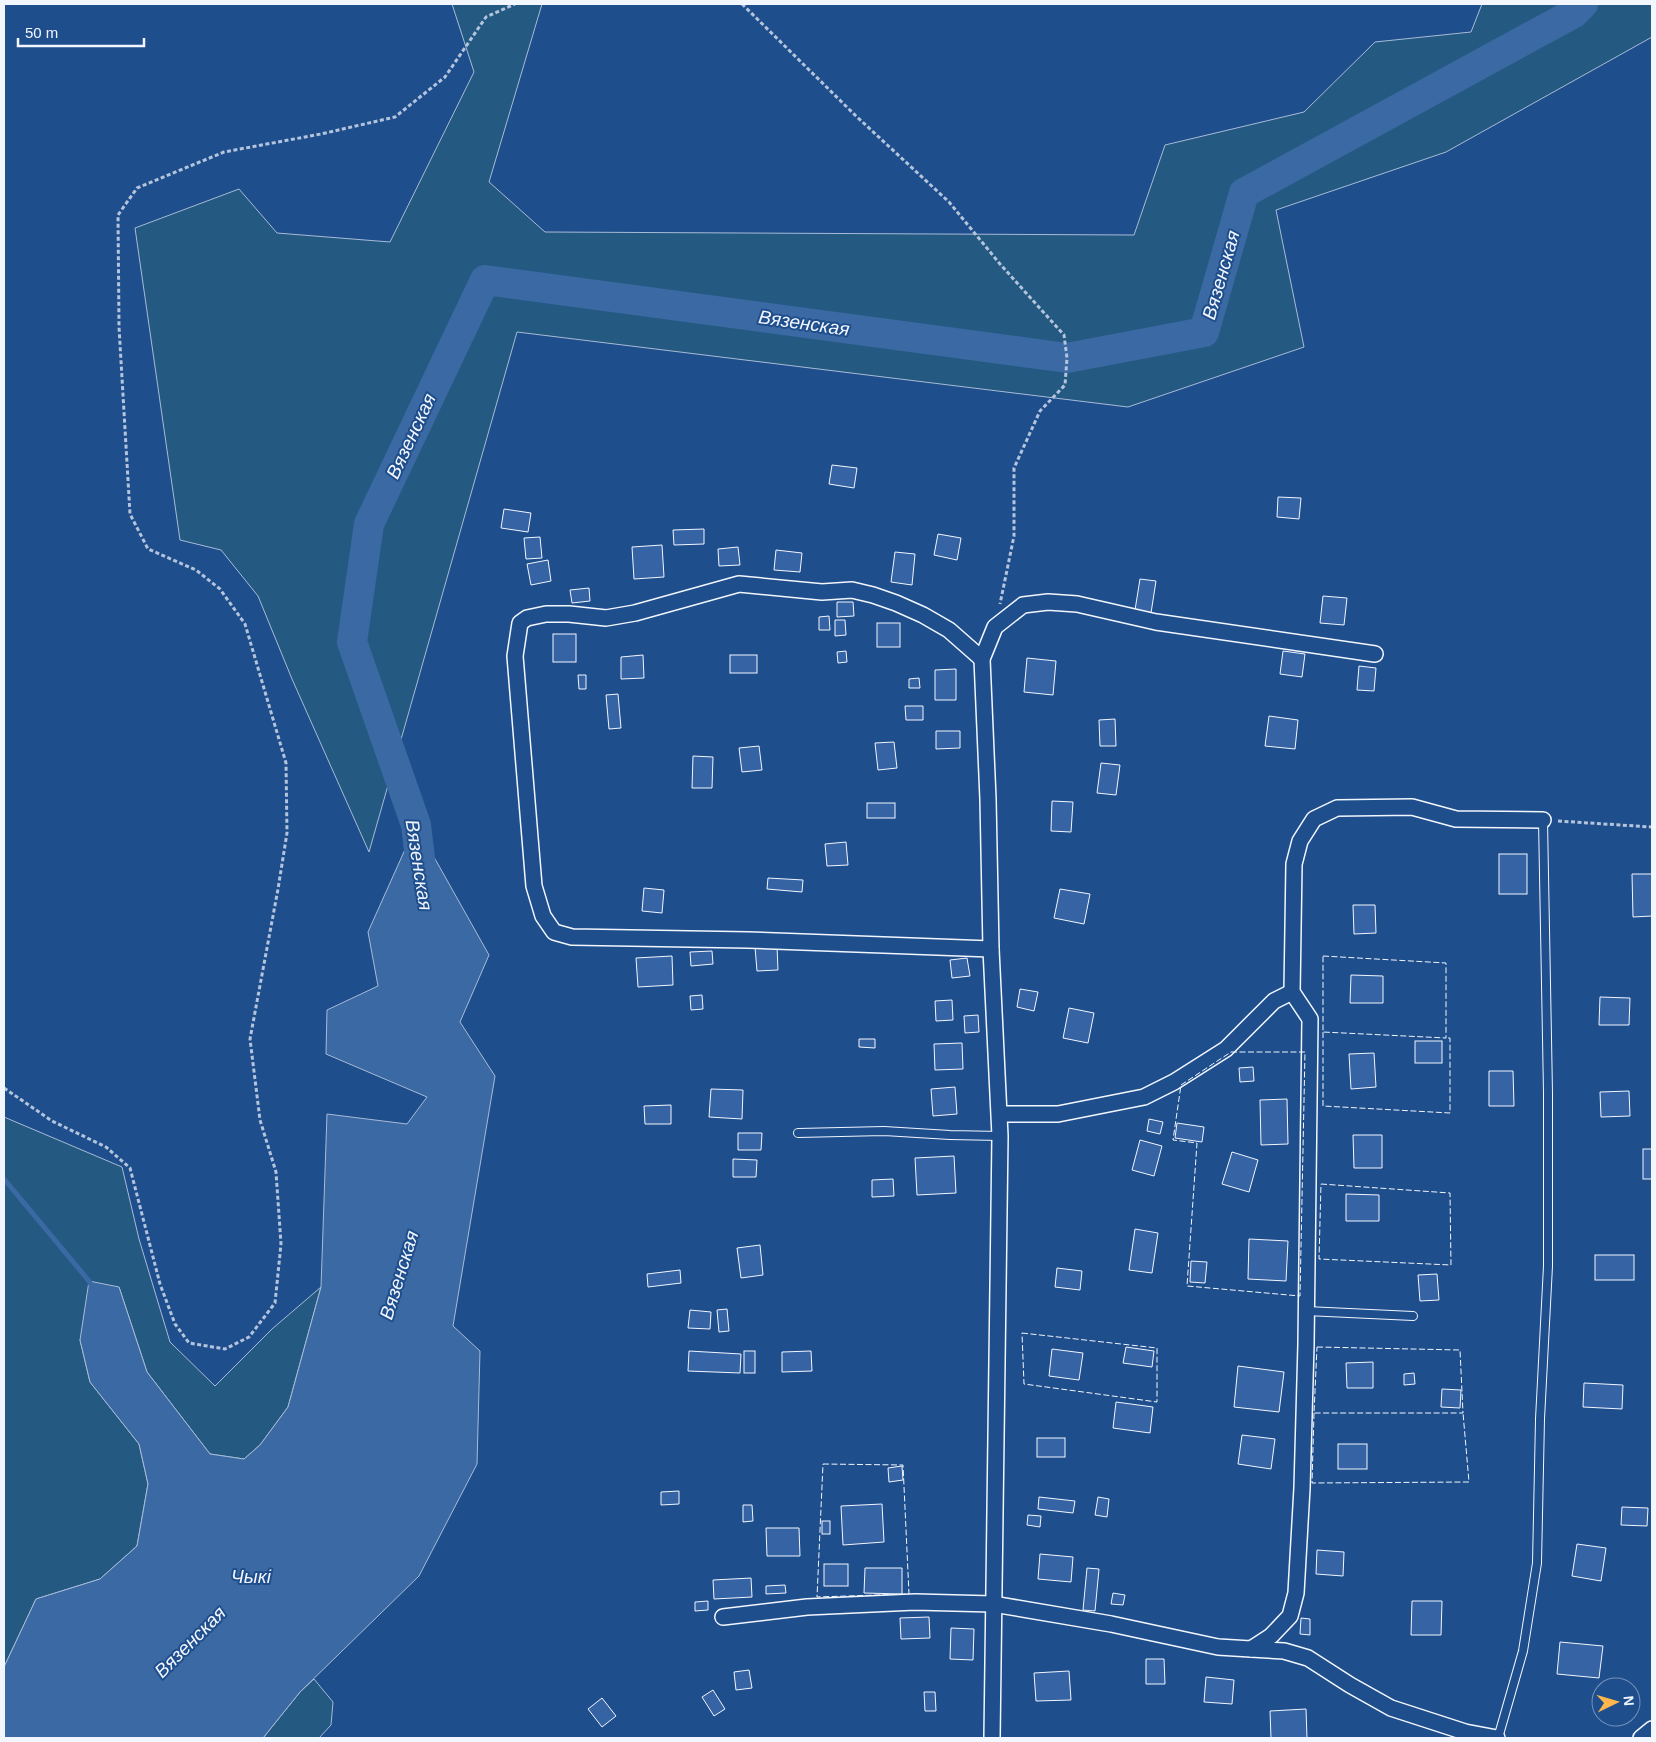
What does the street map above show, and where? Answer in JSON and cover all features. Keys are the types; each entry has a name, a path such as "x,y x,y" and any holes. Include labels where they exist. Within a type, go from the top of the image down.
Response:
{"street":[{"path":"982,659 949,630 896,603 873,595 852,590 822,592 739,584 644,611 606,618 561,614 546,614 527,618 520,623 515,656 534,886 542,916 554,932 572,937 748,940 992,949"},
{"path":"992,1738 1000,1274 1000,1114 982,659 995,627 1024,606 1048,602 1077,604 1156,622 1375,654"},
{"path":"1251,1649 1271,1636 1290,1616 1296,1593 1302,1488 1310,1019 1292,992 1294,864 1300,841 1314,819 1337,808 1412,807 1456,819 1543,820"},
{"path":"1000,1114 1058,1114 1144,1097 1174,1082 1226,1049 1274,1001 1292,992"},
{"path":"723,1617 807,1607 915,1602 993,1604 1111,1624 1218,1647 1284,1651 1308,1658 1391,1708 1465,1732 1498,1738"},
{"path":"1641,1738 1652,1729"}],"lane":[{"path":"1498,1738 1524,1651 1537,1563 1540,1419 1548,1266 1548,1093 1543,820"},
{"path":"798,1133 884,1131 1000,1136"},
{"path":"1306,1311 1413,1316"}],"path":[{"path":"4,1088 52,1121 106,1147 130,1168 160,1284 175,1324 189,1343 225,1349 249,1337 275,1303 281,1244 276,1172 260,1120 250,1039 287,833 286,763 245,624 220,589 196,570 148,549 130,514 119,327 118,216 137,188 224,152 321,134 395,116 445,77 486,17 515,4"},
{"path":"742,4 856,116 949,202 994,257 1064,335 1067,358 1065,385 1040,411 1014,468 1014,536 995,627"},
{"path":"1543,820 1652,826"}],"shaded area":[{"path":"452,4 542,4 489,182 545,232 1134,235 1165,145 1304,112 1375,42 1471,32 1482,4 1652,4 1652,37 1446,152 1276,210 1304,347 1128,407 517,332 369,852 292,679 258,596 221,550 180,540 135,228 239,189 277,233 390,242 474,72"},
{"path":"4,1117 122,1167 139,1239 170,1342 215,1386 272,1329 321,1287 288,1407 260,1445 244,1459 210,1454 147,1372 119,1287 80,1340 90,1382 139,1444 148,1484 137,1546 100,1579 36,1599 4,1667"},
{"path":"314,1679 333,1702 331,1725 319,1738 263,1738 300,1692"}],"water":[{"name":"Чыкі","path":"416,825 489,955 460,1022 495,1076 453,1326 480,1351 477,1464 419,1576 300,1692 263,1738 4,1738 4,1667 36,1599 100,1579 137,1546 148,1484 139,1444 90,1382 80,1340 89,1281 119,1287 147,1372 210,1454 244,1459 260,1445 288,1407 321,1287 327,1114 407,1124 427,1097 326,1054 327,1010 378,986 368,932"}],"building":[{"path":"832,465 857,468 854,488 829,484"},
{"path":"1278,497 1301,498 1299,519 1277,517"},
{"path":"504,509 531,513 528,532 501,528"},
{"path":"704,529 704,544 674,545 673,530"},
{"path":"938,534 961,538 957,560 934,555"},
{"path":"540,537 542,558 526,559 524,538"},
{"path":"662,545 664,577 634,579 632,547"},
{"path":"738,547 740,565 719,566 718,549"},
{"path":"776,550 802,553 800,572 774,570"},
{"path":"895,552 915,554 912,585 891,582"},
{"path":"548,560 551,581 531,585 527,564"},
{"path":"1140,579 1156,581 1151,613 1135,610"},
{"path":"589,588 590,601 572,603 570,590"},
{"path":"1323,596 1347,598 1344,625 1320,623"},
{"path":"837,602 853,602 854,616 837,617"},
{"path":"829,616 830,630 819,630 819,617"},
{"path":"835,620 845,620 846,635 835,636"},
{"path":"877,623 900,623 900,647 877,647"},
{"path":"553,634 576,634 576,662 553,662"},
{"path":"846,651 847,662 838,663 837,652"},
{"path":"1283,651 1305,654 1302,677 1280,674"},
{"path":"643,655 644,678 621,679 621,657"},
{"path":"730,655 757,655 757,673 730,673"},
{"path":"1027,658 1056,661 1053,695 1024,692"},
{"path":"1359,666 1376,668 1374,691 1357,690"},
{"path":"956,669 956,700 935,700 935,670"},
{"path":"578,675 586,675 586,689 579,689"},
{"path":"919,678 920,688 909,688 909,679"},
{"path":"618,694 621,728 609,729 606,695"},
{"path":"905,706 923,706 923,720 906,720"},
{"path":"1269,716 1298,720 1295,749 1265,746"},
{"path":"1115,719 1116,746 1100,746 1099,720"},
{"path":"936,731 960,731 960,748 936,749"},
{"path":"894,742 897,768 878,770 875,743"},
{"path":"759,746 762,770 742,772 739,748"},
{"path":"693,756 713,757 712,788 692,788"},
{"path":"1101,763 1120,765 1116,795 1097,793"},
{"path":"1052,801 1073,802 1071,832 1051,831"},
{"path":"867,803 895,803 895,818 867,818"},
{"path":"846,842 848,865 827,866 825,844"},
{"path":"1499,854 1527,854 1527,894 1499,894"},
{"path":"1632,874 1652,874 1652,916 1633,917"},
{"path":"768,878 803,880 802,892 767,889"},
{"path":"644,888 664,890 662,913 642,911"},
{"path":"1060,889 1090,894 1084,924 1054,918"},
{"path":"1353,905 1375,905 1376,933 1354,934"},
{"path":"777,946 778,970 757,971 755,947"},
{"path":"712,951 713,964 691,966 690,952"},
{"path":"672,956 673,985 638,987 636,958"},
{"path":"967,958 970,976 952,978 950,960"},
{"path":"1351,975 1383,976 1383,1003 1350,1003"},
{"path":"1020,989 1038,992 1034,1011 1017,1007"},
{"path":"702,995 703,1009 691,1010 690,996"},
{"path":"1600,997 1630,998 1629,1025 1599,1025"},
{"path":"952,1000 953,1020 936,1021 935,1001"},
{"path":"1069,1008 1094,1013 1088,1043 1063,1038"},
{"path":"978,1015 979,1032 965,1033 964,1016"},
{"path":"859,1039 875,1039 875,1048 859,1047"},
{"path":"1415,1041 1442,1041 1442,1063 1415,1063"},
{"path":"962,1043 963,1069 935,1070 934,1044"},
{"path":"1374,1053 1376,1087 1351,1089 1349,1054"},
{"path":"1253,1067 1254,1081 1240,1082 1239,1068"},
{"path":"1489,1071 1513,1071 1514,1106 1489,1106"},
{"path":"955,1087 957,1114 933,1116 931,1089"},
{"path":"711,1089 743,1090 742,1119 709,1117"},
{"path":"1629,1091 1630,1116 1601,1117 1600,1092"},
{"path":"1287,1099 1288,1144 1261,1145 1260,1100"},
{"path":"671,1105 671,1124 645,1124 644,1106"},
{"path":"1149,1119 1163,1122 1160,1134 1147,1131"},
{"path":"1177,1123 1204,1127 1202,1142 1175,1138"},
{"path":"738,1133 762,1133 761,1150 738,1150"},
{"path":"1353,1135 1382,1135 1382,1168 1354,1168"},
{"path":"1140,1140 1162,1146 1154,1176 1132,1170"},
{"path":"1643,1149 1652,1149 1652,1179 1643,1179"},
{"path":"1232,1152 1258,1160 1249,1192 1222,1184"},
{"path":"954,1156 956,1193 917,1195 915,1158"},
{"path":"733,1159 757,1160 756,1177 733,1177"},
{"path":"893,1179 894,1196 872,1197 872,1180"},
{"path":"1346,1194 1379,1195 1379,1221 1346,1221"},
{"path":"1135,1229 1158,1233 1152,1273 1129,1270"},
{"path":"1249,1239 1288,1241 1286,1281 1248,1279"},
{"path":"760,1245 763,1275 741,1278 737,1248"},
{"path":"1595,1255 1634,1255 1634,1280 1595,1280"},
{"path":"1191,1261 1207,1262 1205,1283 1190,1282"},
{"path":"1057,1268 1082,1271 1080,1290 1055,1287"},
{"path":"680,1270 681,1283 648,1287 647,1274"},
{"path":"1437,1274 1439,1300 1420,1301 1418,1275"},
{"path":"727,1309 729,1331 719,1332 717,1310"},
{"path":"690,1310 711,1312 710,1329 688,1328"},
{"path":"1126,1347 1154,1351 1152,1367 1123,1363"},
{"path":"1052,1349 1083,1353 1079,1380 1049,1376"},
{"path":"689,1351 741,1354 740,1373 688,1371"},
{"path":"744,1351 755,1351 755,1373 744,1373"},
{"path":"811,1351 812,1371 782,1372 782,1352"},
{"path":"1373,1362 1373,1388 1347,1388 1346,1363"},
{"path":"1238,1366 1284,1372 1279,1412 1234,1407"},
{"path":"1414,1373 1415,1384 1404,1385 1404,1374"},
{"path":"1584,1383 1623,1385 1622,1409 1583,1407"},
{"path":"1442,1389 1461,1390 1460,1408 1441,1407"},
{"path":"1116,1402 1153,1407 1150,1433 1113,1428"},
{"path":"1242,1435 1275,1439 1271,1469 1238,1464"},
{"path":"1037,1438 1065,1438 1065,1457 1037,1457"},
{"path":"1338,1444 1367,1444 1367,1469 1338,1469"},
{"path":"902,1466 903,1480 889,1482 888,1468"},
{"path":"679,1491 679,1504 661,1505 661,1492"},
{"path":"1039,1497 1075,1501 1073,1513 1038,1509"},
{"path":"1098,1497 1109,1499 1107,1517 1095,1515"},
{"path":"882,1504 884,1542 843,1545 841,1506"},
{"path":"743,1505 752,1505 753,1521 743,1522"},
{"path":"1622,1507 1648,1508 1647,1526 1621,1525"},
{"path":"1028,1515 1041,1516 1040,1527 1027,1525"},
{"path":"822,1521 830,1521 830,1534 822,1534"},
{"path":"766,1528 799,1528 800,1556 767,1556"},
{"path":"1577,1544 1606,1548 1601,1581 1572,1576"},
{"path":"1317,1550 1344,1552 1343,1576 1316,1574"},
{"path":"1040,1554 1073,1557 1071,1582 1038,1579"},
{"path":"824,1564 848,1564 848,1586 824,1586"},
{"path":"865,1568 902,1568 902,1594 864,1593"},
{"path":"1087,1568 1099,1569 1095,1611 1083,1610"},
{"path":"751,1578 752,1597 714,1599 713,1580"},
{"path":"785,1585 786,1593 766,1594 766,1586"},
{"path":"1113,1593 1125,1595 1123,1605 1111,1604"},
{"path":"708,1601 708,1610 695,1611 695,1602"},
{"path":"1412,1601 1442,1601 1441,1635 1411,1635"},
{"path":"929,1617 930,1638 901,1639 900,1618"},
{"path":"1301,1618 1310,1619 1310,1635 1300,1634"},
{"path":"951,1628 974,1629 973,1660 950,1659"},
{"path":"1560,1642 1603,1646 1599,1677 1557,1674"},
{"path":"1146,1659 1164,1659 1165,1684 1146,1684"},
{"path":"749,1670 752,1688 736,1690 734,1672"},
{"path":"1069,1671 1071,1700 1036,1701 1034,1673"},
{"path":"1206,1677 1234,1680 1232,1704 1204,1702"},
{"path":"713,1690 725,1709 714,1716 702,1697"},
{"path":"924,1692 935,1692 936,1711 925,1711"},
{"path":"602,1698 616,1716 602,1727 588,1709"},
{"path":"1306,1709 1307,1738 1271,1738 1270,1711"}],"waterway":[{"name":"Вязенская","path":"421,866 416,825 352,642 369,524 485,280 1067,358 1204,332 1244,193 1574,13 1583,4"},
{"path":"4,1179 92,1287"}],"fence":[{"path":"1323,956 1446,963 1446,1038 1323,1032 1323,956"},
{"path":"1323,1032 1323,1106 1450,1113 1450,1038 1446,1038"},
{"path":"1231,1052 1305,1052 1300,1296 1187,1286 1197,1143 1173,1140 1181,1085 1231,1052"},
{"path":"1321,1184 1450,1193 1451,1265 1319,1259 1321,1184"},
{"path":"1022,1333 1157,1348 1157,1402 1024,1384 1022,1333"},
{"path":"1317,1347 1460,1350 1463,1413 1314,1413 1317,1347"},
{"path":"1314,1413 1312,1483 1469,1482 1463,1413"},
{"path":"823,1464 903,1465 909,1594 817,1597 823,1464"}]}
